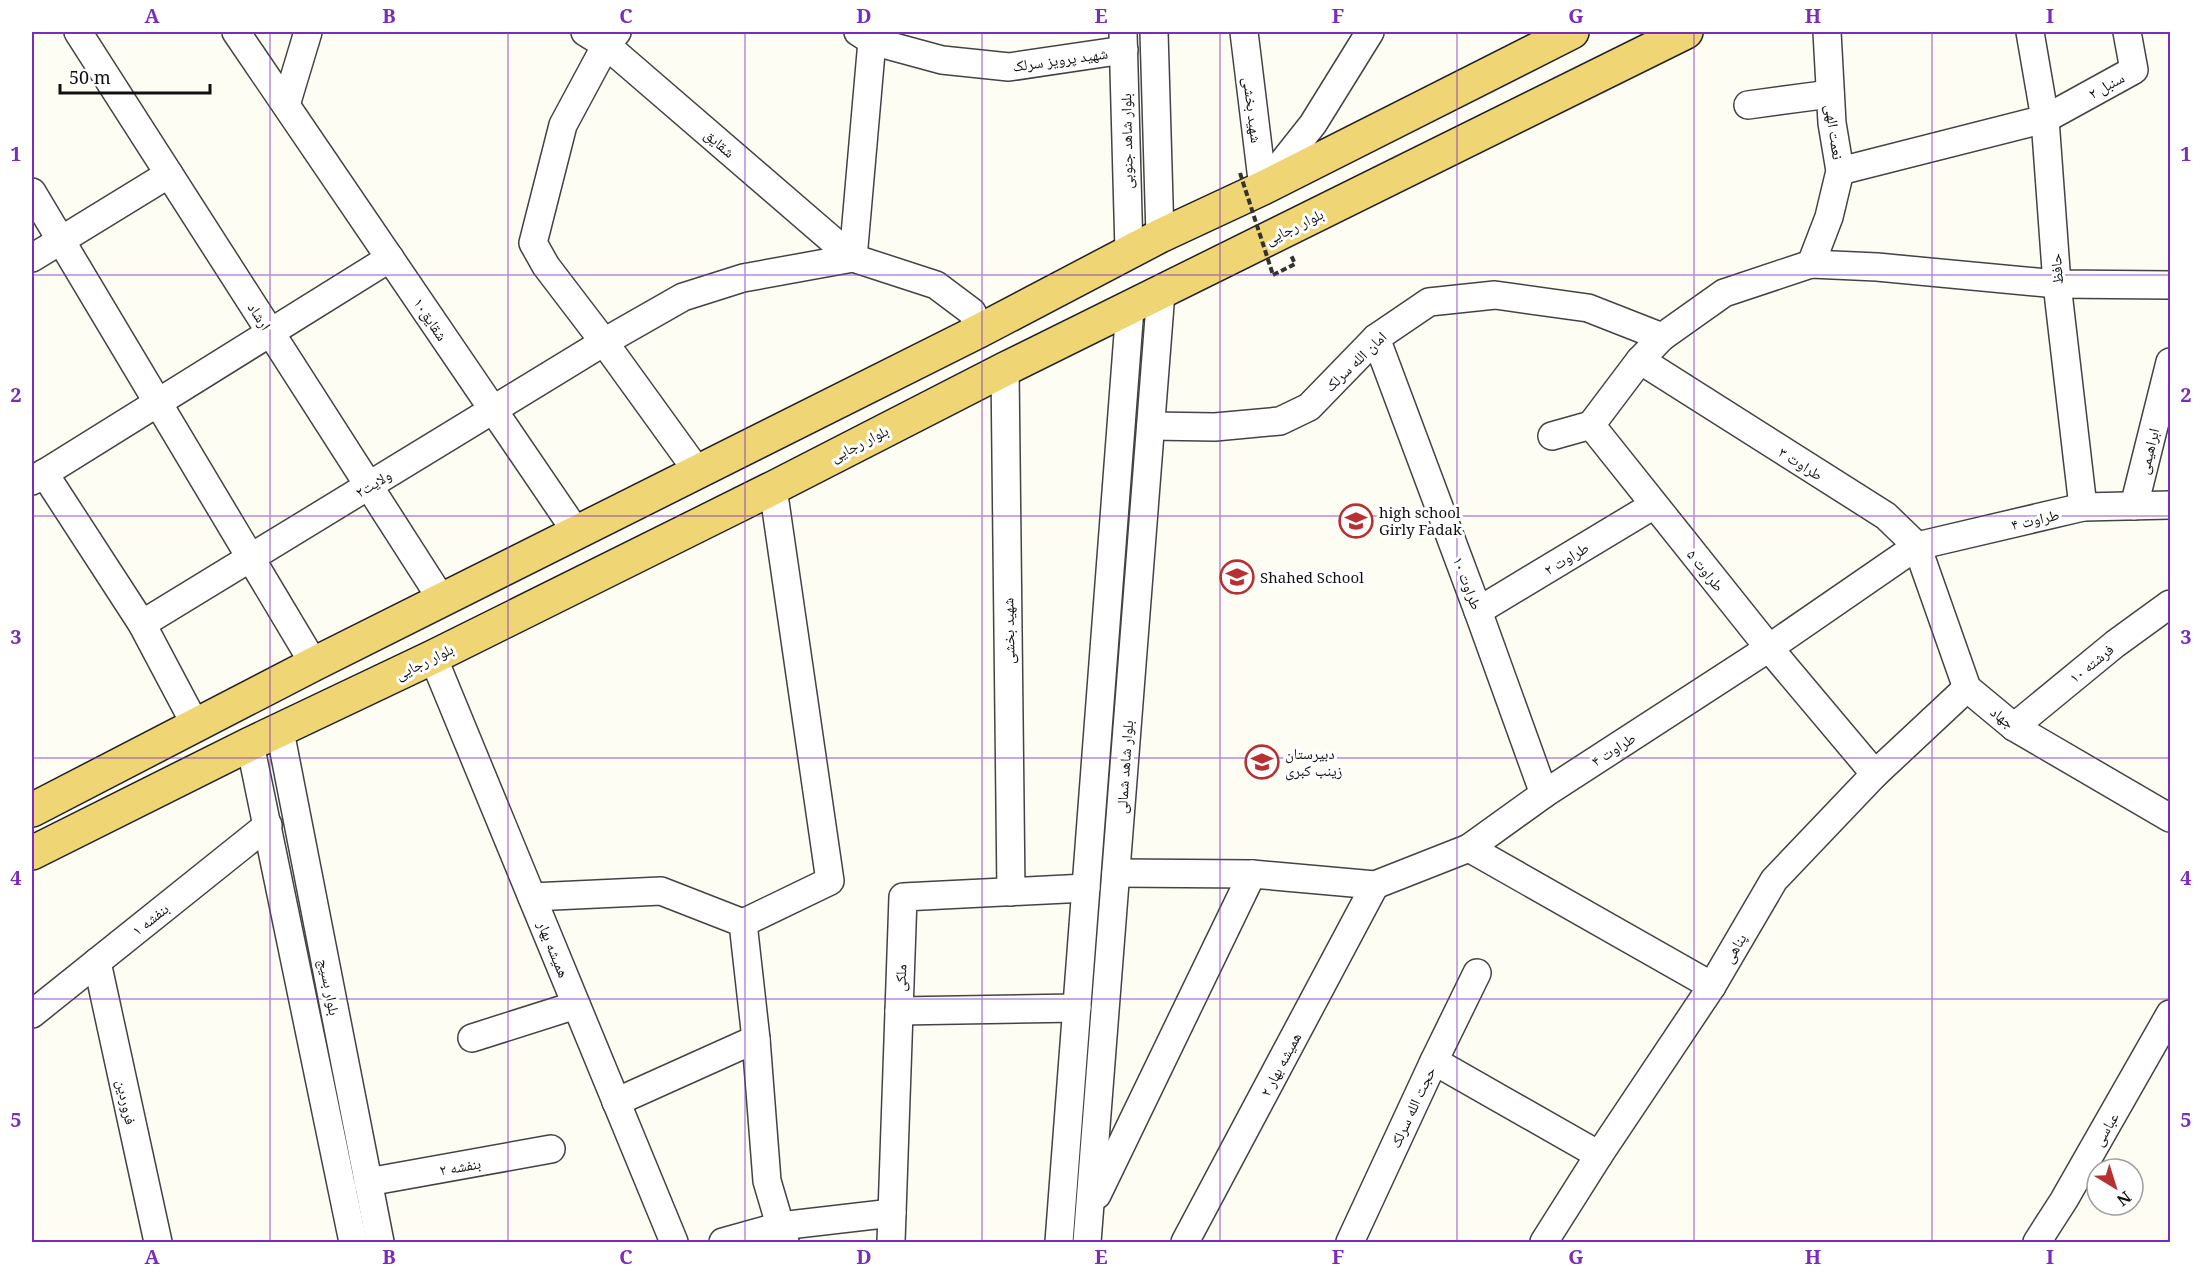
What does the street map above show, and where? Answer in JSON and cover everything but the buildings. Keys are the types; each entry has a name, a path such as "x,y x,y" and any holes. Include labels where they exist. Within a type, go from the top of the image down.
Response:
{"main road":[{"path":"32,810 314,664 979,331 1160,236 1251,181 1572,32"},
{"name":"بلوار رجایی","path":"32,853 250,744 433,657 773,488 1005,369 1686,32"},
{"path":"1160,236 1161,292"},
{"path":"1129,252 1130,308"}],"street":[{"name":"ارشاد","path":"78,32 442,600"},
{"name":"شقایق۱۰","path":"236,32 577,533"},
{"path":"286,105 308,32"},
{"name":"بلوار شاهد جنوبی","path":"1154,32 1160,236"},
{"name":"شهید بخشی","path":"1244,32 1251,181"},
{"path":"1251,181 1313,124 1370,32"},
{"name":"نعمت الهی","path":"1811,264 1829,217 1840,171 1832,123 1827,32"},
{"name":"حافظ","path":"2030,32 2045,119 2057,284 2083,507"},
{"name":"سنبل ۲","path":"2045,119 2134,70 2127,32"},
{"path":"603,36 563,125 532,243 546,266 698,472"},
{"name":"شقایق","path":"603,36 853,258"},
{"path":"865,37 853,258 936,285 972,312 979,331"},
{"name":"شهید پرویز سرلک","path":"865,37 942,60 1009,67 1124,41"},
{"name":"بلوار شاهد جنوبی","path":"1124,41 1129,252"},
{"path":"1748,105 1830,94"},
{"path":"1840,171 2045,119"},
{"path":"32,258 169,174"},
{"path":"32,192 314,664"},
{"path":"196,726 142,624 38,477 390,258"},
{"name":"ولایت۲","path":"142,624 604,342 683,297 743,278 853,258"},
{"path":"1552,436 1591,425 1640,360 1662,337 1724,293 1811,264 1877,267 2057,284 2170,285"},
{"name":"بلوار شاهد شمالی","path":"1087,1242 1161,292"},
{"name":"امان الله سرلک","path":"1151,426 1215,427 1280,421 1310,407 1376,338 1429,302 1495,295 1588,308 1662,337"},
{"name":"بلوار شاهد شمالی","path":"1059,1242 1130,308"},
{"name":"طراوت ۱۰","path":"1376,338 1544,794"},
{"name":"طراوت ۳","path":"1640,360 1886,516 1917,546"},
{"name":"ابراهیمی","path":"2134,506 2170,362"},
{"name":"شهید بخشی","path":"1005,369 1011,892"},
{"name":"طراوت ۵","path":"1591,425 1769,648 1875,774"},
{"path":"532,897 661,891 743,924 830,881 773,488"},
{"name":"طراوت ۲","path":"1478,611 1654,505"},
{"name":"طراوت ۴","path":"1116,873 1252,874 1375,885 1469,848 1544,794 1769,648 1917,546 2083,507 2170,505"},
{"path":"1917,546 1967,688"},
{"name":"فرشته ۱۰","path":"2014,727 2115,644 2170,604"},
{"name":"همیشه بهار","path":"433,657 674,1242"},
{"name":"جهاد","path":"1967,688 2014,727 2170,818"},
{"name":"پناهی","path":"1544,1242 1712,986 1774,880 1875,774 1967,688"},
{"name":"بلوار بسیج","path":"280,731 380,1242"},
{"name":"بلوار بسیج","path":"250,744 353,1242"},
{"name":"بنفشه ۱","path":"32,1014 268,825"},
{"path":"1469,848 1712,986"},
{"path":"1090,1210 1252,874"},
{"name":"همیشه بهار ۲","path":"1185,1242 1375,885"},
{"name":"ملکی","path":"891,1242 903,897 1086,888"},
{"path":"743,924 756,1039 767,1180 782,1234"},
{"name":"فروردین","path":"97,962 158,1242"},
{"name":"حجت الله سرلک","path":"1350,1242 1477,973"},
{"path":"472,1038 576,1005"},
{"path":"899,1011 1077,1008"},
{"name":"عباسی","path":"2037,1242 2064,1200 2170,1014"},
{"path":"616,1102 756,1039"},
{"path":"1434,1061 1599,1155"},
{"name":"بنفشه ۲","path":"368,1182 551,1149"},
{"path":"723,1242 782,1234 892,1213"}],"path":[{"path":"1251,181 1273,275 1295,264"}],"place":[{"name":"high school Girly Fadak","path":"1356,521"},
{"name":"Shahed School","path":"1237,577"},
{"name":"دبیرستان زینب کبری","path":"1262,762"}]}
